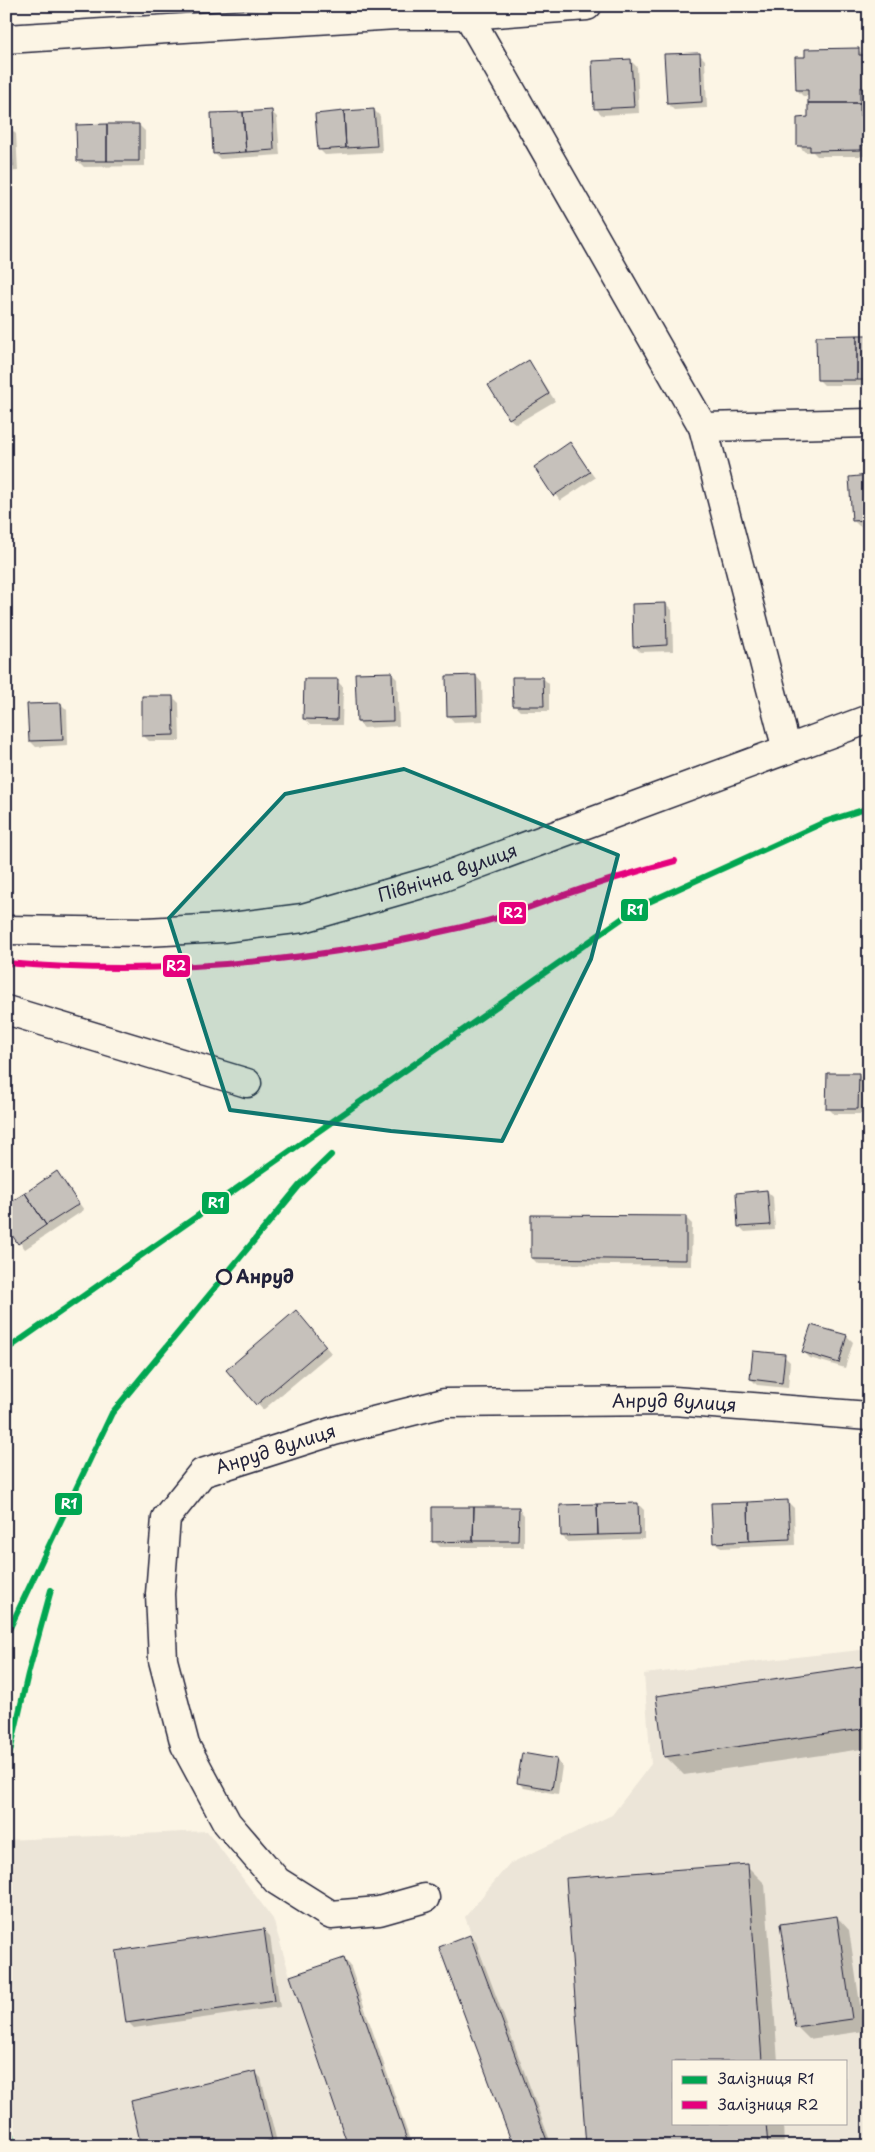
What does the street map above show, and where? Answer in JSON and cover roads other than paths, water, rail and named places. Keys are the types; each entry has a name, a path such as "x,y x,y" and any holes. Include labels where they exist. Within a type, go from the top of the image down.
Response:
{"street":[{"path":"6,39 396,14 468,15 587,6"},
{"path":"468,15 704,427 787,750"},
{"path":"704,427 869,423"},
{"name":"Північна вулиця","path":"6,930 146,932 223,928 303,918 436,880 869,719"},
{"path":"6,1010 247,1083"},
{"name":"Анруд вулиця","path":"425,1898 379,1911 331,1915 277,1882 226,1823 185,1745 163,1660 160,1594 166,1518 202,1473 334,1431 444,1403 674,1401 869,1416"}],"rail line":[{"name":"R1","path":"6,1350 640,906 827,821 869,808"},
{"name":"R2","path":"6,963 66,967 188,966 248,962 369,946 428,935 496,919 600,883 675,861"},
{"name":"R1","path":"6,1636 112,1413 299,1186 331,1155"},
{"name":"R1","path":"6,1769 28,1674 51,1590"},
{"name":"R1","path":"6,2102 13,2146"}],"place":[{"name":"Анруд","path":"224,1277"}]}
